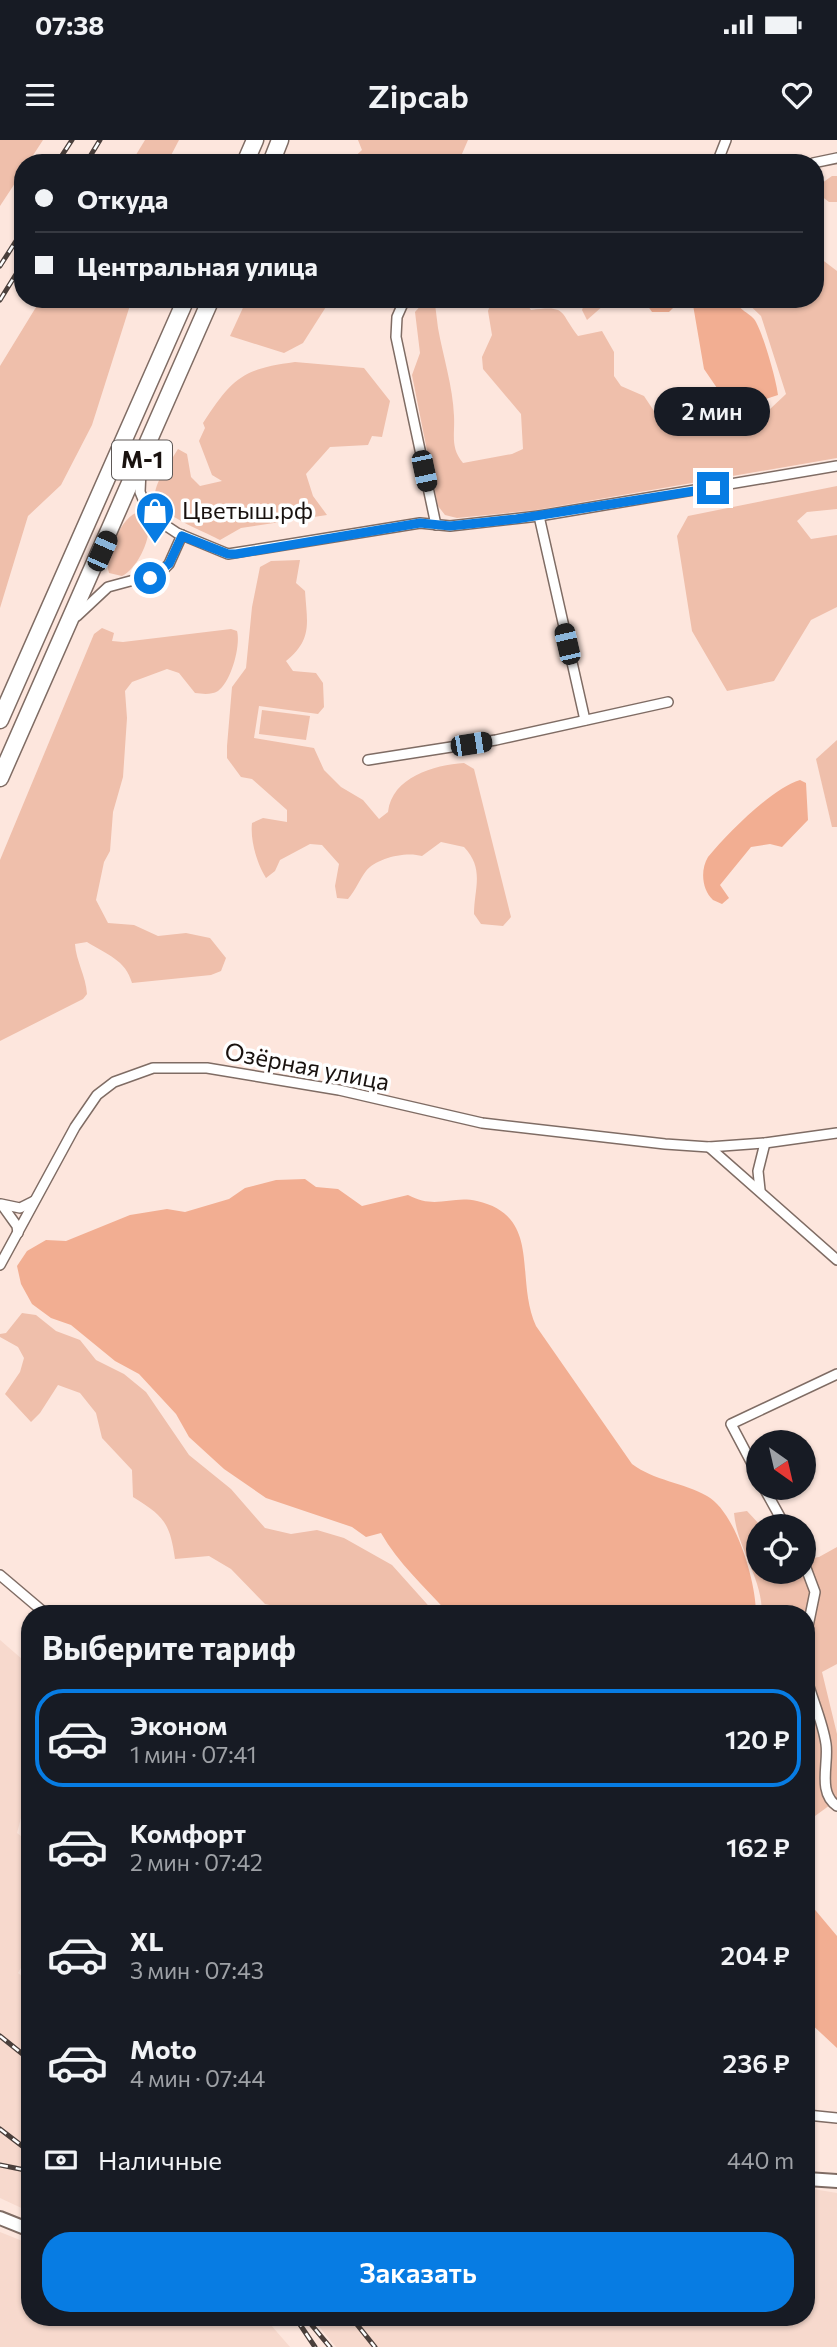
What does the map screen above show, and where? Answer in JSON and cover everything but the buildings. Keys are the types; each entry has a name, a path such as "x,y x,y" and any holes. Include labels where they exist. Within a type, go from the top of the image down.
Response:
{"highway":[{"name":"М-1","path":"0,720 182,308"},
{"name":"М-1","path":"0,778 72,621 207,308"}],"street":[{"path":"401,308 397,317 396,337 436,525"},
{"path":"142,458 140,492 147,509 156,519 182,536 228,554 420,523 450,526 539,516 837,467"},
{"path":"539,516 585,720"},
{"path":"72,621 107,587 150,578 165,569 182,536"},
{"path":"368,760 496,740 668,702"},
{"name":"Озёрная улица","path":"0,1265 75,1127 97,1095 130,1075 180,1066 339,1090 482,1123 709,1147 765,1143 837,1133"},
{"path":"760,1190 758,1171 765,1143"},
{"path":"709,1147 837,1260"},
{"path":"0,1204 20,1208 36,1200"},
{"path":"0,1204 17,1226 18,1233"},
{"path":"746,1452 731,1424 837,1374"},
{"path":"0,1575 35,1605"},
{"path":"812,1584 815,1592 812,1605"},
{"path":"815,1707 826,1744 825,1784 829,1799 837,1806"},
{"path":"815,2116 837,2118"},
{"path":"815,2179 837,2180"},
{"path":"0,2218 21,2226"}],"shaded area":[{"path":"0,140 43,140 34,154 14,154 14,185 0,206"},
{"path":"145,140 179,140 172,154 136,154"},
{"path":"358,140 468,140 462,154 358,154 362,150"},
{"path":"837,176 837,202 829,202 824,198 824,182"},
{"path":"824,261 837,271 837,458 536,510 457,518 445,515 438,506 412,375 420,353 415,312 419,308 436,308 452,394 455,446 463,463 512,454 523,449 521,414 483,369 482,357 492,335 489,308 557,310 565,316 578,336 602,331 614,352 614,376 621,386 644,396 658,417 669,424 705,433 715,410 725,404 746,418 769,410 786,394 761,316 753,308 824,308"},
{"path":"35,308 129,308 92,425 61,485 28,516 0,608 0,366"},
{"path":"243,308 325,308 303,343 284,353 230,336"},
{"path":"583,308 601,308 587,320"},
{"path":"649,308 673,308 669,312 652,312"},
{"path":"694,308 741,308 754,319 761,333 778,395 732,410 704,369"},
{"path":"295,362 364,368 390,401 382,437 372,436 368,445 330,447 306,474 313,496 327,515 241,528 220,540 170,515 157,501 155,494 161,477 178,449 187,454 191,477 200,486 222,481 212,475 199,441 205,428 203,423 222,396 240,379 262,368"},
{"path":"837,486 837,509 807,512 797,521 811,539 837,535 837,607 811,620 774,681 727,691 692,631 677,536 688,516"},
{"path":"139,512 148,518 149,525 143,551 134,566 122,576 109,573 109,557 115,538 126,521"},
{"path":"300,560 296,583 305,591 306,630 301,645 286,661 293,671 316,673 323,683 324,707 318,714 259,706 254,738 314,748 324,770 341,787 363,800 379,819 388,812 397,790 416,775 464,763 474,769 511,917 503,926 481,924 474,914 477,879 474,863 464,847 441,842 422,856 408,854 377,862 366,871 348,899 337,898 335,886 339,864 322,845 310,844 280,860 275,871 266,878 253,844 252,823 263,818 287,822 287,810 252,779 241,777 227,758 232,687 246,668 252,607 260,567 271,561"},
{"path":"102,628 114,633 112,641 123,642 231,629 237,631 238,645 234,663 227,680 218,691 210,694 195,693 179,673 167,669 132,682 125,691 127,718 123,777 113,812 110,851 104,862 96,900 108,923 134,925 158,936 186,933 210,938 226,958 221,971 211,975 132,983 125,969 114,958 87,942 75,944 87,994 83,999 0,1041 0,860 94,634"},
{"path":"262,710 310,716 306,740 259,734"},
{"path":"837,740 837,827 832,827 816,759"},
{"path":"800,780 806,783 808,820 782,847 770,844 751,847 720,885 729,898 722,904 713,900 706,891 703,880 708,857 738,824 763,802"},
{"path":"305,1179 316,1187 338,1189 362,1206 408,1195 435,1202 477,1201 498,1209 511,1220 519,1234 530,1307 536,1326 632,1464 650,1474 688,1487 717,1504 727,1517 742,1549 746,1561 746,1584 752,1584 755,1605 441,1605 404,1565 381,1533 366,1537 352,1527 266,1498 224,1469 189,1437 176,1414 139,1374 115,1361 71,1325 51,1318 32,1304 21,1284 17,1266 27,1251 46,1240 66,1241 130,1215 167,1209 185,1212 229,1199 245,1188 276,1180"},
{"path":"22,1313 36,1315 56,1331 80,1340 96,1360 124,1374 146,1392 189,1455 231,1489 265,1528 291,1534 317,1530 344,1538 392,1565 428,1605 270,1605 265,1604 231,1569 209,1556 175,1559 171,1537 164,1522 159,1515 133,1497 132,1470 102,1438 96,1413 80,1393 58,1385 31,1422 5,1394 20,1372 24,1358 18,1347 0,1337 0,1334 6,1333"},
{"path":"747,1511 750,1514 746,1514 746,1554 740,1538 734,1513"},
{"path":"837,1547 837,1664 822,1672 837,1734 837,1800 815,1816 815,1605 761,1605 757,1584 816,1584 816,1557"},
{"path":"0,1640 21,1658 21,1818 17,1833 21,1836 21,1968 18,1973 21,1976 21,2208 0,2198"},
{"path":"815,1910 837,1936 837,2048 815,2027"},
{"path":"815,2189 837,2193 837,2347 336,2347 318,2326 815,2326"},
{"path":"0,2232 21,2240 21,2326 272,2326 290,2347 0,2347"}],"railway":[{"path":"63,154 72,140"},
{"path":"91,154 100,140"},
{"path":"0,266 14,244"},
{"path":"0,300 14,277"},
{"path":"0,2036 21,2053"},
{"path":"0,2129 21,2145"},
{"path":"0,2165 21,2169"},
{"path":"301,2326 315,2347"},
{"path":"312,2326 330,2347"},
{"path":"358,2326 375,2347"}],"place":[{"name":"Цветыш.рф","path":"155,545"}],"route":[{"path":"150,578 169,564 182,536 218,551 236,554 420,523 450,526 516,519 713,488"}]}
